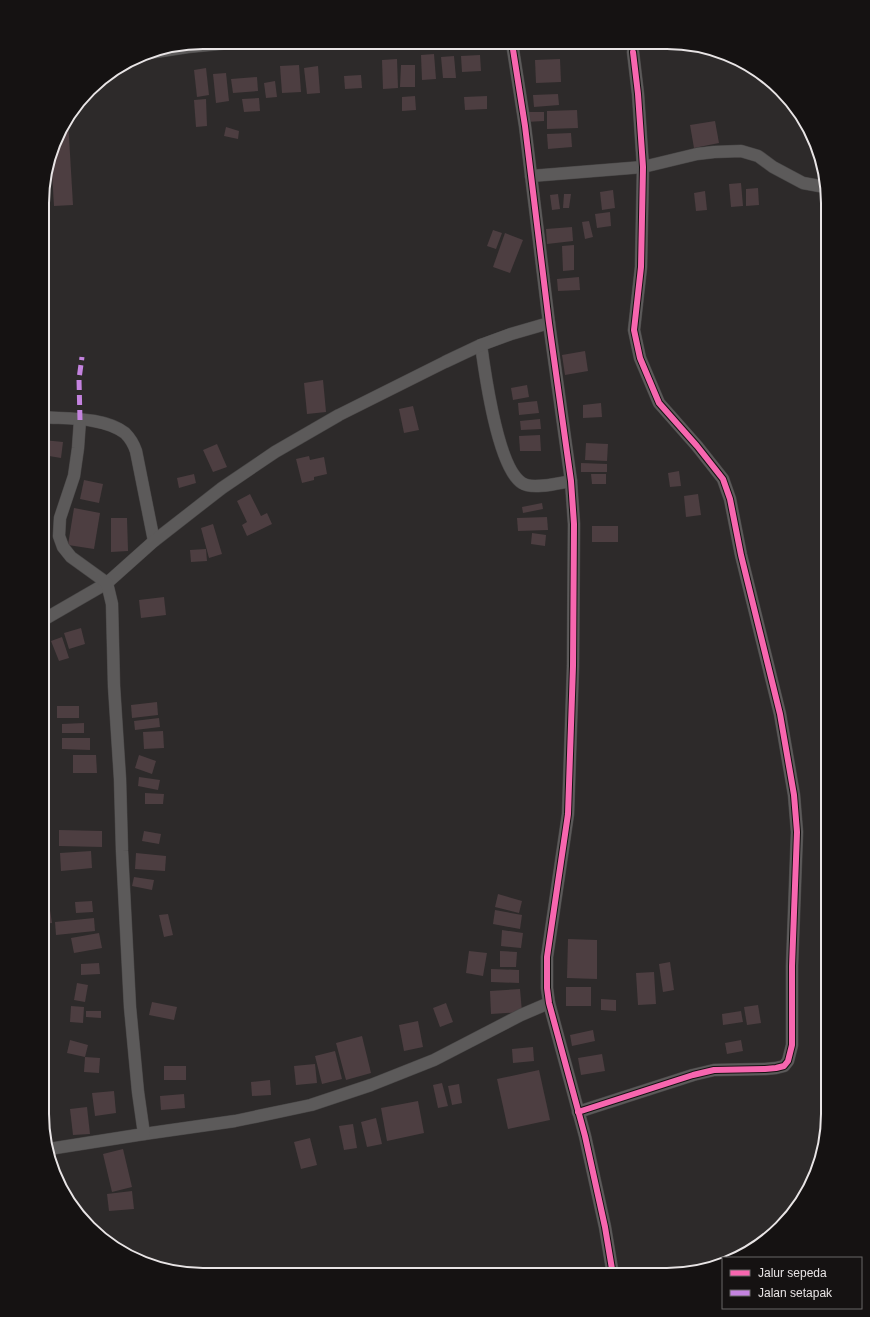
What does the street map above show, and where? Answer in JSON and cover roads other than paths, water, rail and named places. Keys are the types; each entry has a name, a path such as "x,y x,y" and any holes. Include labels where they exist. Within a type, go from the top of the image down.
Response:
{"street":[{"path":"513,49 525,126 574,524 575,555 568,814 546,957 547,988 549,1003 578,1112 605,1227 612,1268"},
{"path":"578,1112 693,1075 714,1070 765,1069 784,1066 788,1061 792,1045 792,966 797,832 794,795 780,714 741,555 730,499 723,479 697,446 659,403 640,358 636,344 634,330 640,267 643,167 638,94 632,52"},
{"path":"531,176 643,167 697,154 741,151 758,156 773,167 803,183 820,186"},
{"path":"49,617 107,583 154,541 222,488 275,452 339,415 413,377 481,345 511,334 549,323"},
{"path":"481,345 496,425 502,449 510,470 523,484 539,486 570,482"},
{"path":"49,417 110,424 125,434 133,444 141,470 154,541"},
{"path":"80,420 74,476 60,518 59,536 63,547 71,557 107,583 112,604 114,686 120,779 130,1007 138,1092 144,1134"},
{"path":"53,1149 144,1134 235,1122 311,1105 371,1085 434,1060 520,1015 549,1003"}]}
